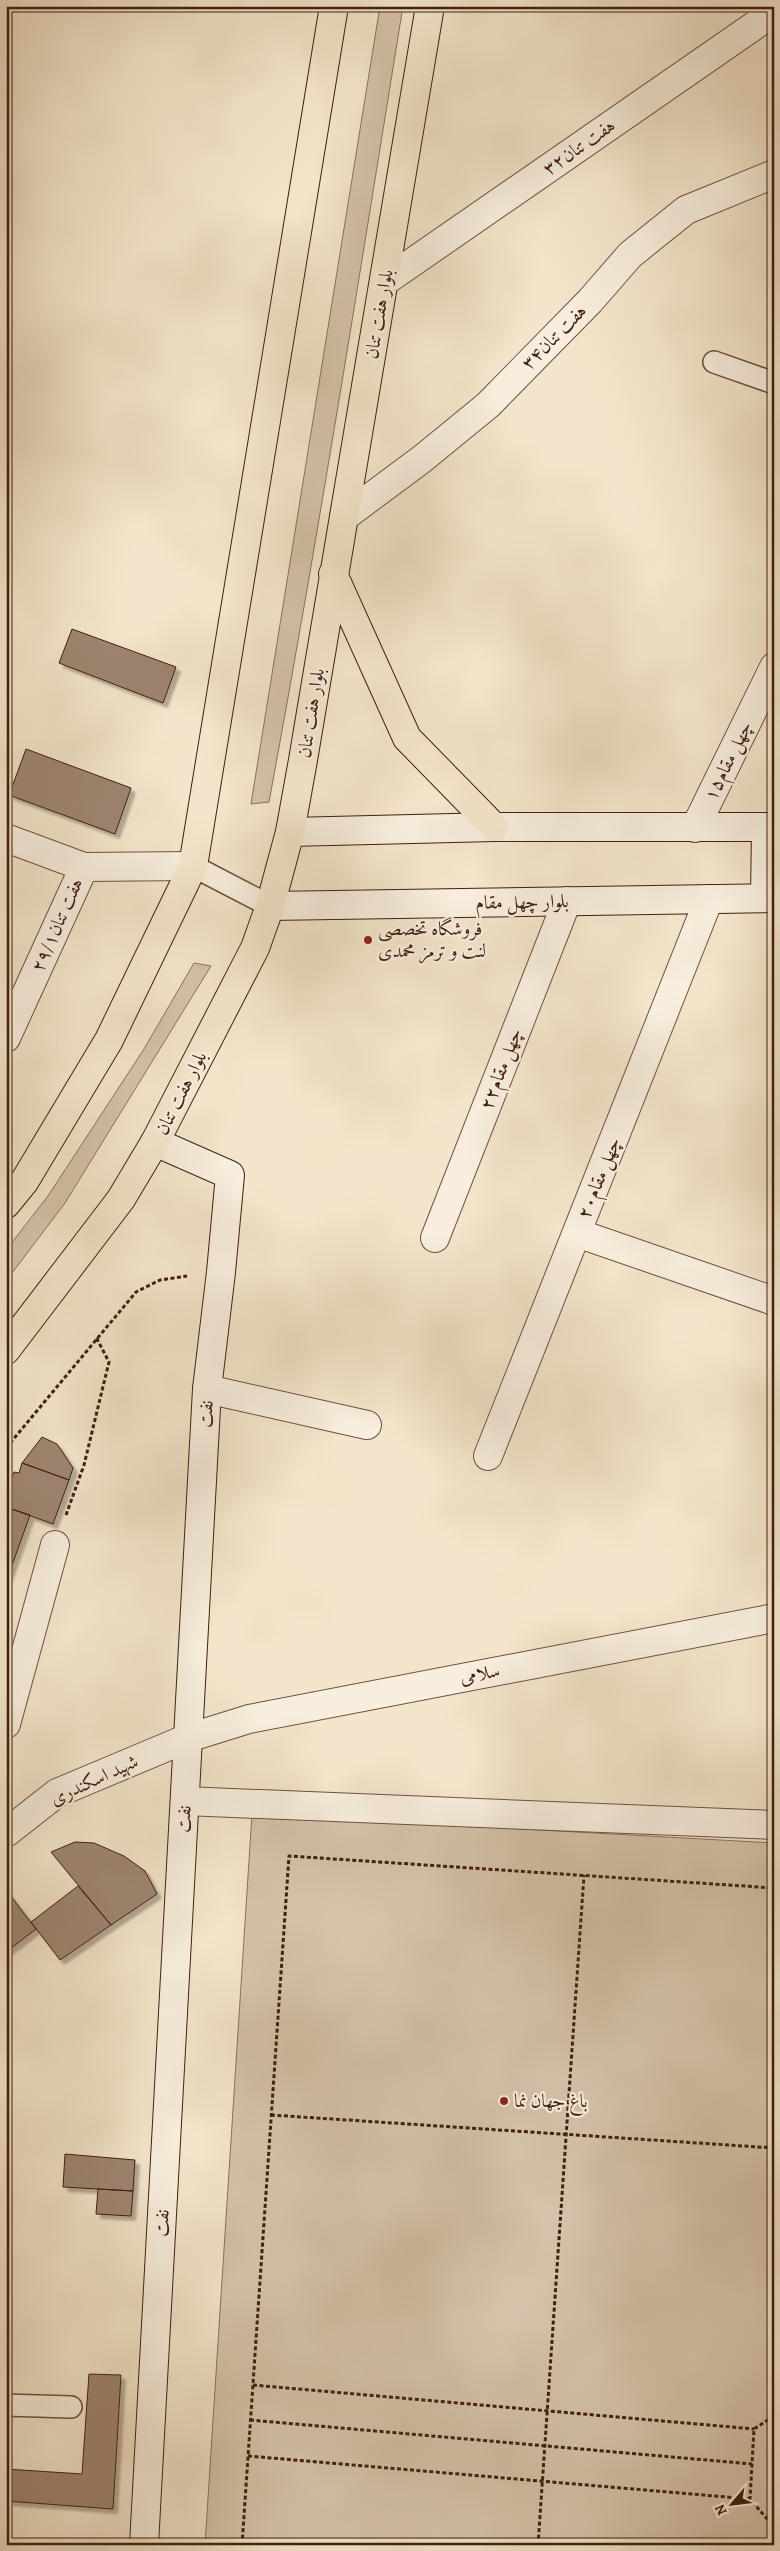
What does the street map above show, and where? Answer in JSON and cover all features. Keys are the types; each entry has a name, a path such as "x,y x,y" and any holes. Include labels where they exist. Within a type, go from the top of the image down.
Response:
{"main road":[{"path":"6,1204 24,1182 109,1040 193,866 334,6"},
{"name":"بلوار هفت تنان","path":"6,1350 120,1198 155,1142 255,948 270,906 290,832 430,6"},
{"path":"333,574 407,738 494,827"}],"street":[{"name":"هفت تنان۳۲","path":"384,282 774,12"},
{"name":"هفت تنان۳۴","path":"344,517 422,459 488,405 590,301 630,255 686,210 774,174"},
{"name":"چهل مقام۱۵","path":"695,828 774,667"},
{"path":"290,832 494,827 770,828 770,898"},
{"path":"6,838 84,866 193,866"},
{"name":"۲۹/۱هفت تنان","path":"6,1038 84,866"},
{"name":"بلوار چهل مقام","path":"270,906 770,898"},
{"name":"چهل مقام۲۰","path":"488,1456 709,899"},
{"name":"چهل مقام۲۲","path":"435,1238 567,901"},
{"name":"نفت","path":"144,2545 207,1389 230,1175 155,1142"},
{"path":"577,1233 774,1301"},
{"path":"207,1389 367,1425"},
{"path":"6,1724 55,1546"},
{"name":"سلامی","path":"188,1738 249,1719 774,1618"},
{"name":"شهید اسکندری","path":"6,1833 57,1793 188,1738"},
{"path":"185,1802 774,1825"}],"lane":[{"path":"714,362 774,383"},
{"path":"193,866 270,906"},
{"path":"6,2405 71,2407"}],"path":[{"path":"6,1448 96,1337 136,1292 160,1280 221,1272"},
{"path":"55,1546 84,1465 109,1362 96,1337"},
{"path":"242,2545 289,1856 774,1888"},
{"path":"538,2545 584,1875"},
{"path":"271,2115 774,2148"},
{"path":"252,2385 754,2429 774,2416"},
{"path":"250,2420 752,2464"},
{"path":"750,2500 754,2429"},
{"path":"248,2456 750,2500 774,2527"}],"shaded area":[{"path":"380,6 403,6 355,305 269,802 251,804"},
{"path":"194,963 211,966 65,1203 6,1281 6,1250 48,1196 144,1049"},
{"name":"باغ جهان نما","path":"252,1814 774,1843 774,2545 205,2545"}],"building":[{"path":"72,629 176,667 163,703 59,663"},
{"path":"26,749 131,788 115,834 9,795"},
{"path":"42,1437 57,1444 73,1468 69,1480 22,1463"},
{"path":"22,1463 69,1480 53,1524 6,1507 6,1492 14,1472 19,1473"},
{"path":"6,1507 30,1515 6,1582"},
{"path":"75,1842 94,1843 124,1856 145,1871 157,1894 111,1925 51,1852"},
{"path":"78,1886 111,1925 60,1960 31,1922"},
{"path":"6,1890 36,1929 6,1952"},
{"path":"65,2154 135,2160 133,2191 63,2187"},
{"path":"98,2189 133,2191 131,2216 96,2214"},
{"path":"89,2374 121,2375 113,2509 6,2501 6,2469 82,2474"}],"place":[{"name":"فروشگاه تخصصی لنت و ترمز محمدی","path":"368,940"},
{"name":"باغ جهان نما","path":"504,2101"}]}
